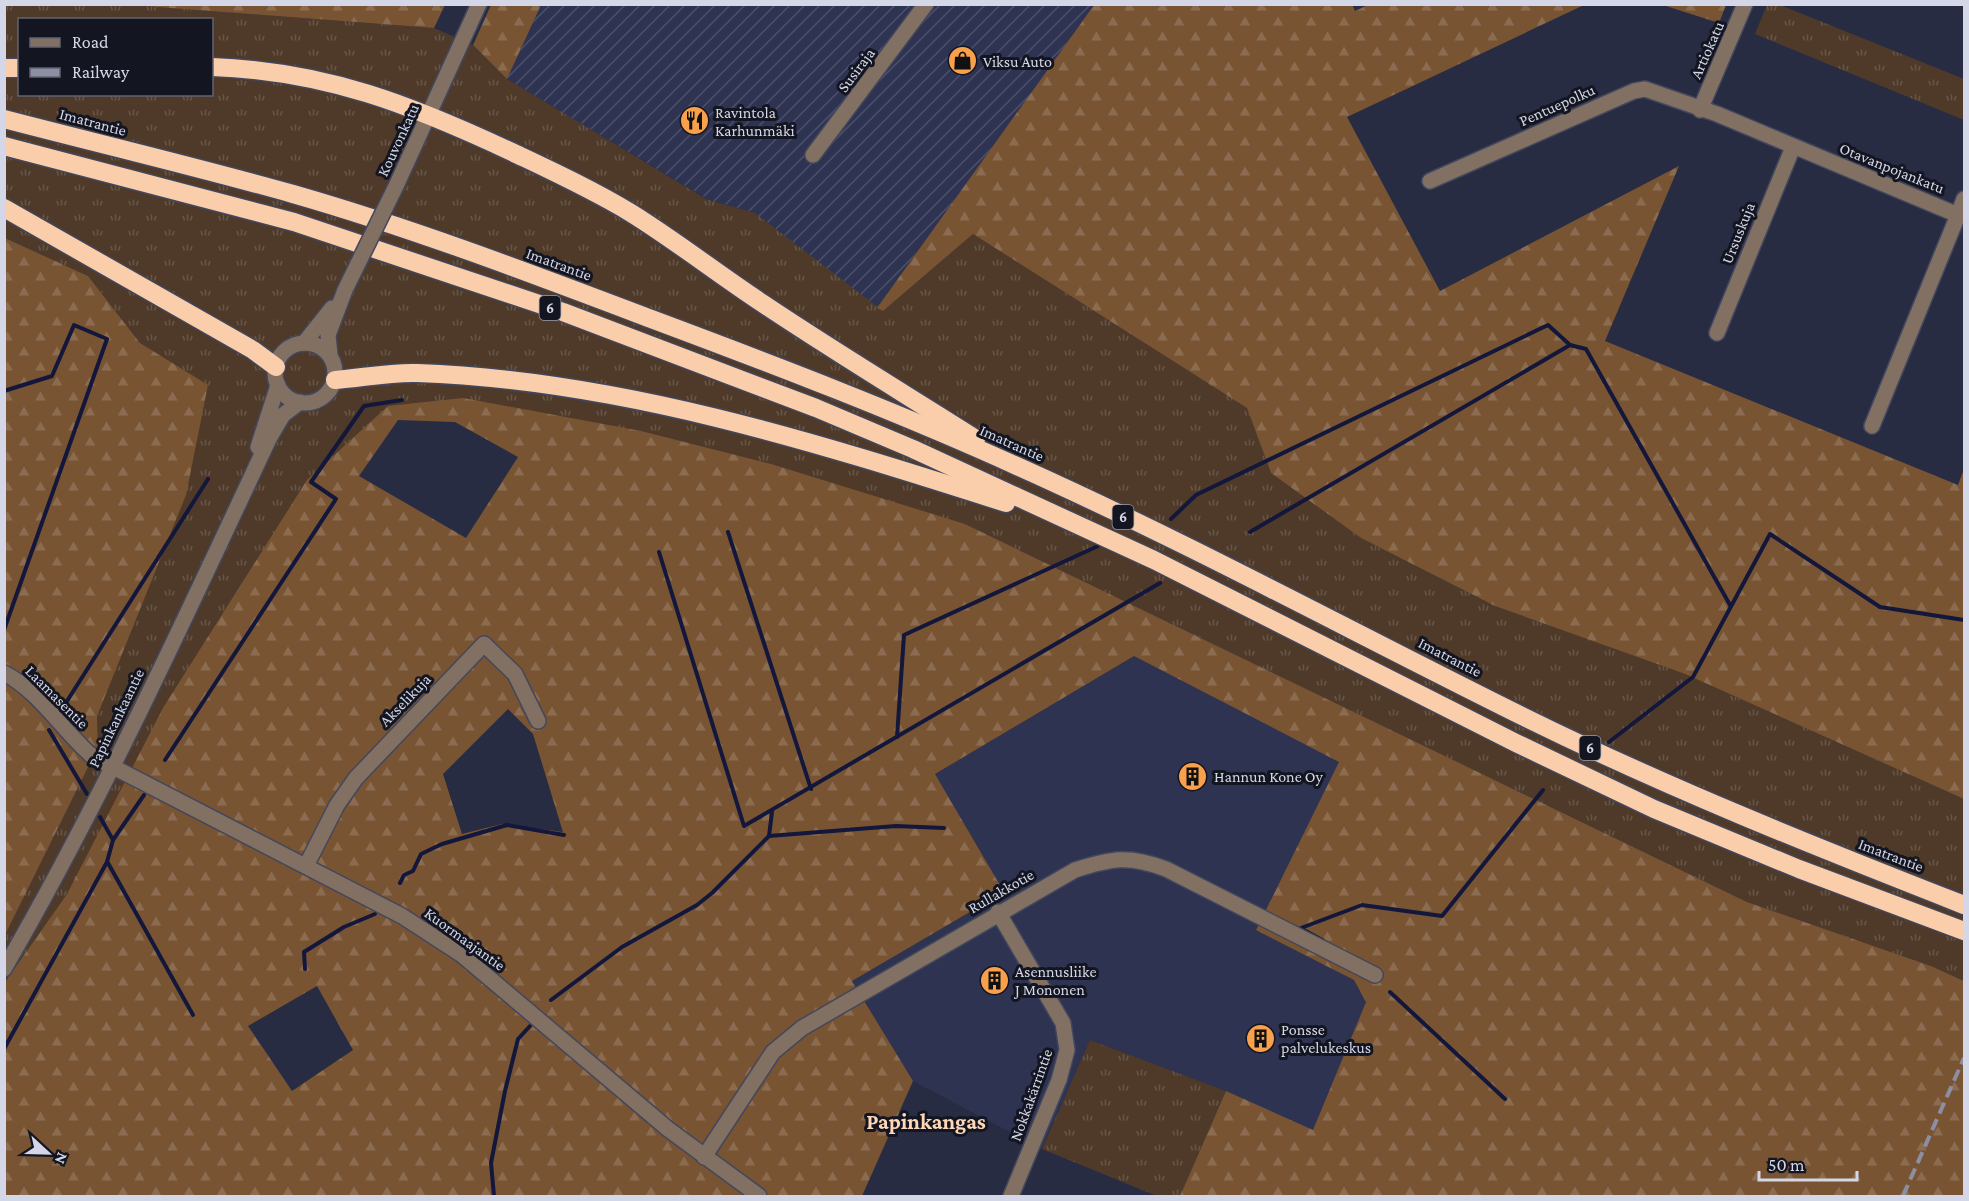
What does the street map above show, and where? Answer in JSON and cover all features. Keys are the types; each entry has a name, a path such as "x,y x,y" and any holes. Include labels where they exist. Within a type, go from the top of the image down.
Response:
{"highway":[{"path":"213,67 328,81 430,114 580,183 631,213 876,378 1021,468"},
{"name":"Imatrantie","path":"4,119 296,195 569,287 825,386 1021,468 1226,566 1527,719 1650,776 1809,844 1965,905"},
{"name":"6","path":"4,146 294,222 563,312 816,408 913,449 1232,599 1516,743 1654,809 1799,869 1963,930"},
{"path":"4,208 253,350 277,376"},
{"path":"335,380 415,373 500,380 660,403 893,466 1077,525"}],"street":[{"name":"Kouvonkatu","path":"330,355 328,335 345,290 430,114 479,4"},
{"name":"Susiraja","path":"813,155 926,4"},
{"name":"Artiokatu","path":"1700,110 1745,4"},
{"name":"Pentuepolku","path":"1430,181 1634,91 1645,89 1700,110"},
{"name":"Otavanpojankatu","path":"1700,110 1958,214"},
{"name":"Ursuskuja","path":"1717,333 1793,147"},
{"path":"1872,426 1965,199"},
{"name":"Kouvonkatu","path":"304,343 345,290"},
{"path":"304,343 314,344 330,355 334,363 335,380 331,388 318,400 300,402 291,399 277,376 286,350 304,343"},
{"name":"Papinkankaantie","path":"251,478 277,376"},
{"name":"Papinkankaantie","path":"4,969 49,891 113,768 283,415 300,402"},
{"name":"Akselikuja","path":"306,866 337,805 356,778 484,644 515,674 538,721"},
{"name":"Laamasentie","path":"4,673 39,700 70,737 92,756 113,768"},
{"name":"Kuormaajantie","path":"113,768 402,916 462,955 704,1157 759,1197"},
{"name":"Rullakkotie","path":"704,1157 773,1052 795,1034 999,912 1075,870 1106,860 1129,858 1166,869 1375,975"},
{"name":"Nokkakärrintie","path":"999,912 1064,1023 1067,1050 1059,1080 1011,1197"}],"shaded area":[{"path":"541,5 1094,5 877,308 755,213 707,199 507,79"},
{"path":"1134,656 1340,762 1256,929 1354,980 1366,1002 1313,1131 1226,1091 1090,1040 1042,1149 913,1081 852,981 1004,892 935,774"}],"green space":[{"path":"1352,4 1355,11 1370,4 1584,5 1347,117 1440,291 1679,166 1605,341 1958,485 1964,469 1964,799 1685,674 1495,606 1361,538 1271,473 1247,408 973,234 883,311 877,308 1094,5"},
{"path":"1726,4 1719,23 1663,5"},
{"path":"5,5 131,5 434,28 473,45 507,79 706,199 755,213 883,311 973,234 1247,408 1271,473 1361,538 1495,606 1685,674 1964,799 1964,981 1931,966 1747,902 965,524 388,406 67,894 5,982 5,935 98,747 97,716 208,386 140,343 88,276 5,238"},
{"path":"131,5 445,5 434,28"},
{"path":"491,5 541,5 507,79 473,45"},
{"path":"1767,5 1780,5 1964,79 1964,120 1755,34"},
{"path":"5,238 88,276 140,343 208,385 186,495 97,716 98,747 5,935"},
{"path":"463,398 641,431 771,464 965,524 1747,902 1931,966 1964,981 1964,1196 1180,1196 1226,1091 1313,1130 1366,1002 1354,980 1256,930 1339,762 1134,656 935,774 1004,892 852,981 913,1081 862,1196 5,1196 5,982 67,894 163,708 307,480 388,406","holes":["398,420 455,422 518,457 466,538 359,476","508,709 533,734 563,832 502,824 462,834 443,774","317,986 353,1050 292,1091 248,1026"]},
{"path":"1090,1040 1226,1091 1180,1196 1157,1196 1042,1149"}],"waterway":[{"path":"4,391 52,376 74,325 107,339 4,630"},
{"path":"1171,519 1196,495 1548,325 1570,345 1586,349 1730,605"},
{"path":"1250,532 1570,345"},
{"path":"165,760 336,499 311,482 364,406 402,400"},
{"path":"62,709 208,479"},
{"path":"728,532 811,789"},
{"path":"1609,742 1693,677 1770,534 1880,607 1964,620"},
{"path":"897,737 904,635 1098,546"},
{"path":"659,552 744,826 1160,583"},
{"path":"49,730 87,794"},
{"path":"1301,928 1362,905 1442,916 1543,790"},
{"path":"4,1049 107,862 113,840 144,795"},
{"path":"551,1000 622,947 697,905 712,893 769,836 772,812"},
{"path":"100,817 113,840"},
{"path":"400,883 404,875 413,871 421,854 442,844 507,825 564,835"},
{"path":"769,836 896,826 944,828"},
{"path":"108,863 193,1015"},
{"path":"305,969 304,952 344,927 375,914"},
{"path":"1302,929 1324,941"},
{"path":"1390,992 1505,1099"},
{"path":"494,1196 491,1163 505,1091 518,1039 530,1026"}],"railway":[{"path":"1903,1196 1964,1058"}],"place":[{"name":"Viksu Auto","path":"962,61"},
{"name":"Ravintola Karhunmäki","path":"694,121"},
{"name":"Hannun Kone Oy","path":"1193,776"},
{"name":"Asennusliike J Mononen","path":"994,980"},
{"name":"Ponsse palvelukeskus","path":"1260,1038"}],"district":[{"name":"Papinkangas","path":"926,1121"}]}
